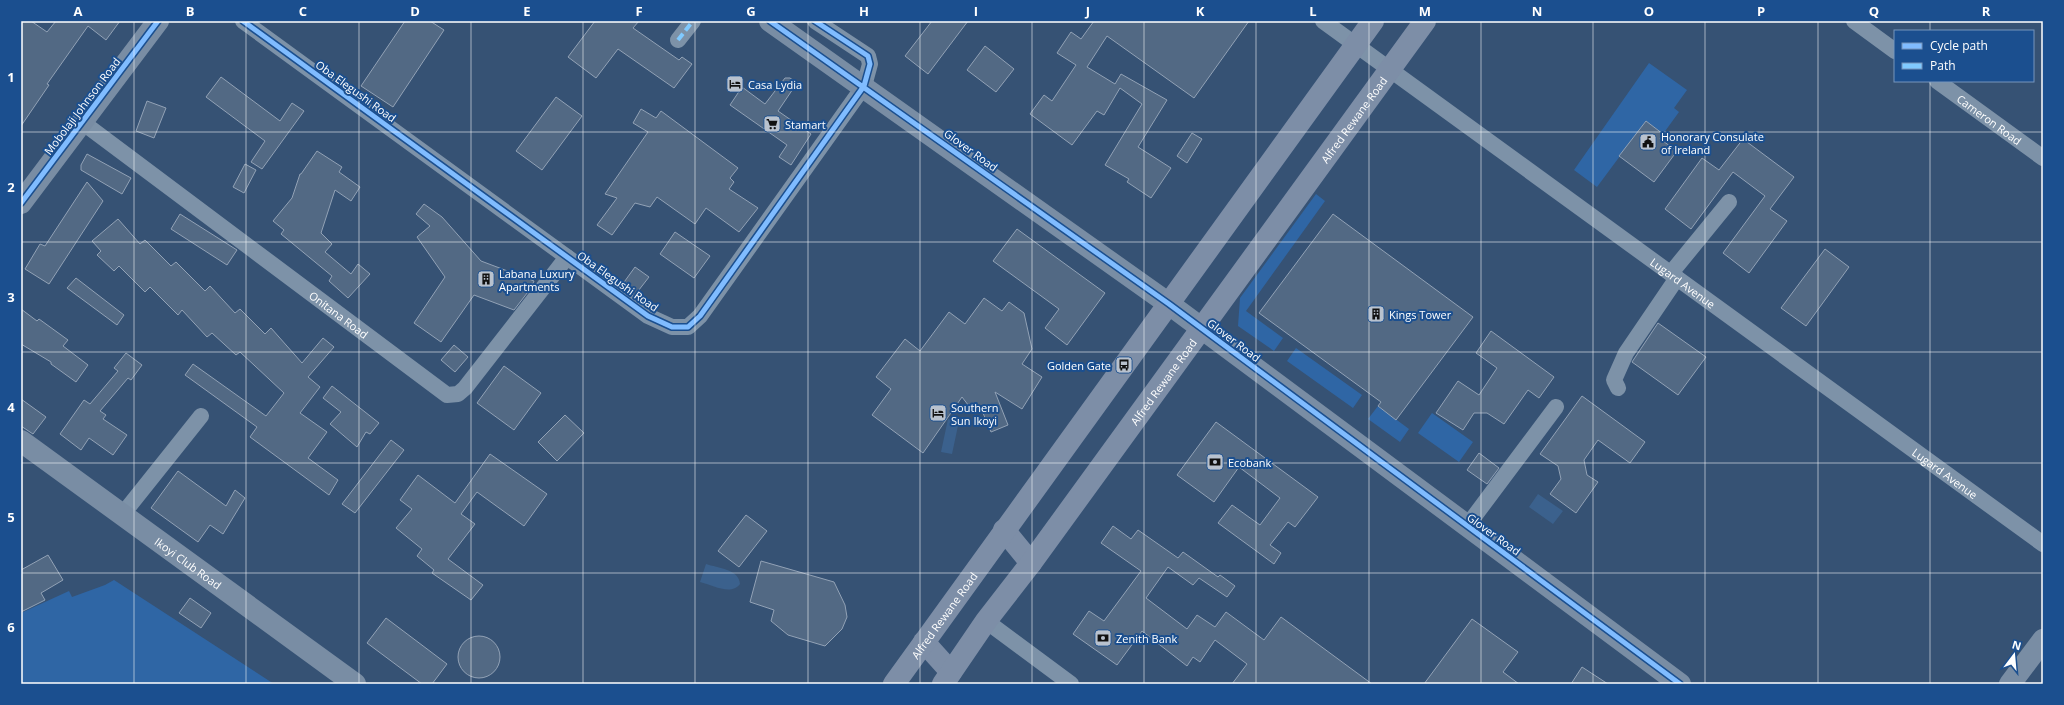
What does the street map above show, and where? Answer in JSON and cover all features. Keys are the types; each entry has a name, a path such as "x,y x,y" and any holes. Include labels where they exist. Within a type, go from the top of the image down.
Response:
{"main road":[{"name":"Alfred Rewane Road","path":"894,684 1373,21"},
{"name":"Alfred Rewane Road","path":"947,678 986,621 1031,563 1425,21"},
{"path":"1004,530 1031,563"},
{"path":"924,642 947,678"}],"street":[{"name":"Mobolaji Johnson Road","path":"21,203 158,21"},
{"name":"Oba Elegushi Road","path":"243,21 648,316 672,327 688,327 700,316 864,86 870,64 868,56 815,21"},
{"path":"678,40 693,21"},
{"name":"Glover Road","path":"770,21 864,86 1202,328 1680,684"},
{"name":"Lugard Avenue","path":"1323,21 1390,68 2043,544"},
{"path":"1854,21 1894,50"},
{"name":"Cameron Road","path":"1938,82 2043,158"},
{"name":"Onitana Road","path":"82,122 447,395 458,394 465,388 567,257"},
{"path":"1618,388 1614,380 1626,353 1674,275 1730,202"},
{"path":"1467,526 1556,406"},
{"path":"122,515 201,416"},
{"name":"Ikoyi Club Road","path":"21,441 235,598 261,614 355,684"},
{"path":"986,621 1070,684"},
{"path":"2010,684 2043,640"}],"shaded area":[{"path":"1649,63 1687,90 1674,108 1679,112 1663,134 1646,121 1597,187 1574,170"},
{"path":"1316,194 1325,201 1246,311 1283,338 1274,351 1238,326 1240,298"},
{"path":"1296,348 1362,395 1353,408 1287,361"},
{"path":"1378,406 1409,429 1400,442 1368,419"},
{"path":"1432,413 1473,442 1459,462 1418,433"},
{"path":"948,419 959,421 952,454 941,452"},
{"path":"1538,494 1563,511 1553,524 1529,507"},
{"path":"706,564 732,572 739,579 740,584 732,589 722,589 700,582"},
{"path":"114,580 274,684 21,684 21,613 69,591 72,597 105,585"}],"building":[{"path":"21,21 31,21 47,32 56,21 120,21 106,40 88,26 47,84 49,85 21,126"},
{"path":"405,21 430,21 444,30 393,107 361,86"},
{"path":"595,21 639,21 633,28 679,60 682,57 692,64 674,88 618,49 596,78 568,57"},
{"path":"932,21 968,21 928,74 905,56"},
{"path":"1094,21 1249,21 1194,98 1107,36 1087,67 1115,84 1121,74 1167,100 1138,147 1171,168 1151,198 1127,182 1129,179 1105,165 1142,104 1120,88 1104,115 1097,111 1072,145 1030,114 1044,95 1052,101 1076,65 1057,53 1071,32 1081,39"},
{"path":"985,46 1014,69 996,92 967,70"},
{"path":"221,77 280,121 292,103 304,111 262,169 251,162 265,141 206,97"},
{"path":"785,78 790,78 797,83 778,111 811,134 791,165 779,157 787,145 730,105 742,87 765,104"},
{"path":"556,97 582,116 542,170 516,151"},
{"path":"147,101 166,108 154,138 136,131"},
{"path":"641,109 656,118 661,111 738,168 730,178 734,182 729,189 758,208 739,232 706,208 695,224 657,197 650,207 635,203 612,235 597,225 617,198 605,194 648,132 633,123"},
{"path":"1646,121 1663,134 1660,139 1677,151 1654,182 1619,156"},
{"path":"1192,133 1202,139 1187,163 1177,156"},
{"path":"1743,139 1794,177 1770,209 1787,221 1749,273 1723,253 1765,196 1733,172 1691,229 1665,209 1702,158 1719,170"},
{"path":"317,151 342,167 339,172 360,187 351,201 335,190 321,233 332,244 325,252 351,274 358,264 370,274 348,298 329,281 332,276 281,234 284,230 273,221 292,198 300,174"},
{"path":"87,154 131,178 122,194 81,170 81,165"},
{"path":"245,164 256,170 244,193 233,187"},
{"path":"87,182 103,201 49,284 25,269 40,244 45,246"},
{"name":"Labana Luxury Apartments","path":"424,204 442,217 481,261 534,281 531,288 514,310 474,295 441,342 414,323 445,277 417,237 430,226 416,214"},
{"path":"180,214 237,250 227,265 171,229"},
{"name":"Kings Tower","path":"1333,214 1473,317 1396,420 1378,406 1381,402 1259,313"},
{"path":"118,219 140,244 145,240 171,266 176,262 205,291 210,286 235,313 240,309 265,334 271,328 302,363 323,338 334,347 308,377 320,387 300,413 327,432 308,458 338,480 329,495 250,437 257,427 185,375 193,364 266,416 284,393 240,352 236,355 212,333 207,337 182,310 178,315 150,287 145,292 119,266 114,271 97,255 101,251 92,241"},
{"path":"1017,229 1105,293 1067,345 1045,328 1059,309 993,261"},
{"path":"675,232 710,256 694,278 660,254"},
{"path":"1825,249 1849,267 1806,326 1781,308"},
{"path":"635,267 649,277 635,295 622,285"},
{"path":"76,278 124,315 117,325 67,288"},
{"path":"984,298 1002,311 1009,302 1024,313 1032,349 1022,364 1042,377 1022,409 995,392 1008,425 991,432 983,413 972,410 962,397 923,453 872,415 891,389 876,377 905,339 920,351 949,312 965,324"},
{"path":"21,309 37,321 39,319 68,340 63,346 88,365 76,382 51,364 51,362 21,344"},
{"path":"1658,323 1706,357 1678,395 1632,362"},
{"path":"1491,331 1554,377 1539,398 1528,390 1504,424 1487,413 1474,413 1463,430 1436,413 1458,381 1479,395 1497,368 1476,353"},
{"path":"454,345 468,357 455,372 441,360"},
{"path":"126,353 142,365 131,380 128,378 100,411 106,415 103,419 127,435 113,455 89,438 81,450 60,434 84,400 90,404 118,371 114,368"},
{"path":"504,366 541,393 514,430 477,403"},
{"path":"332,386 379,423 370,434 366,432 357,447 330,424 341,412 323,398"},
{"path":"1582,396 1645,442 1630,463 1598,440 1584,460 1587,475 1598,482 1576,513 1550,494 1561,479 1558,466 1540,454"},
{"path":"21,399 46,417 33,434 21,426"},
{"path":"565,415 584,433 557,461 538,442"},
{"path":"1216,422 1318,497 1295,527 1288,522 1270,545 1281,553 1274,564 1218,523 1232,505 1260,525 1280,498 1239,467 1214,502 1177,475"},
{"path":"391,440 404,450 355,513 342,504"},
{"path":"1479,453 1499,468 1487,484 1467,470"},
{"path":"490,454 547,494 524,526 477,492 461,514 475,524 448,559 483,585 471,600 432,573 434,570 417,556 422,549 396,528 412,509 400,500 418,475 455,503"},
{"path":"178,471 226,506 235,490 245,498 223,534 210,525 198,542 151,508"},
{"path":"746,515 767,531 739,567 718,551"},
{"path":"1113,526 1131,539 1138,530 1178,558 1183,552 1218,577 1220,575 1235,586 1227,597 1199,578 1193,585 1168,567 1146,598 1187,629 1197,615 1215,627 1226,612 1264,640 1281,617 1372,684 1232,684 1247,664 1215,640 1200,662 1193,657 1187,666 1142,631 1117,665 1073,634 1089,611 1104,621 1141,571 1101,543"},
{"path":"48,555 63,580 41,593 45,600 21,612 21,570"},
{"path":"761,561 834,582 845,605 847,617 842,629 825,646 788,635 771,621 774,610 750,602"},
{"path":"190,598 211,613 201,628 179,613"},
{"path":"386,618 447,664 432,684 422,684 367,643"},
{"path":"1472,619 1518,652 1503,672 1519,684 1424,684"},
{"path":"475,636 483,636 491,639 497,645 500,657 497,669 491,675 483,678 475,678 467,675 461,669 458,661 458,653 461,645 467,639"},
{"path":"1582,667 1608,684 1571,684"}],"marked path":[{"path":"678,40 693,21"}],"cycle path":[{"path":"21,203 158,21"},
{"path":"243,21 648,316 672,327 688,327 700,316 864,86 870,64 868,56 815,21"},
{"path":"770,21 1169,304 1680,684"}],"place":[{"name":"Casa Lydia","path":"735,84"},
{"name":"Stamart","path":"772,124"},
{"name":"Honorary Consulate of Ireland","path":"1648,142"},
{"name":"Labana Luxury Apartments","path":"486,279"},
{"name":"Kings Tower","path":"1376,314"},
{"name":"Golden Gate","path":"1124,365"},
{"name":"Southern Sun Ikoyi","path":"938,413"},
{"name":"Ecobank","path":"1215,462"},
{"name":"Zenith Bank","path":"1103,638"}]}
